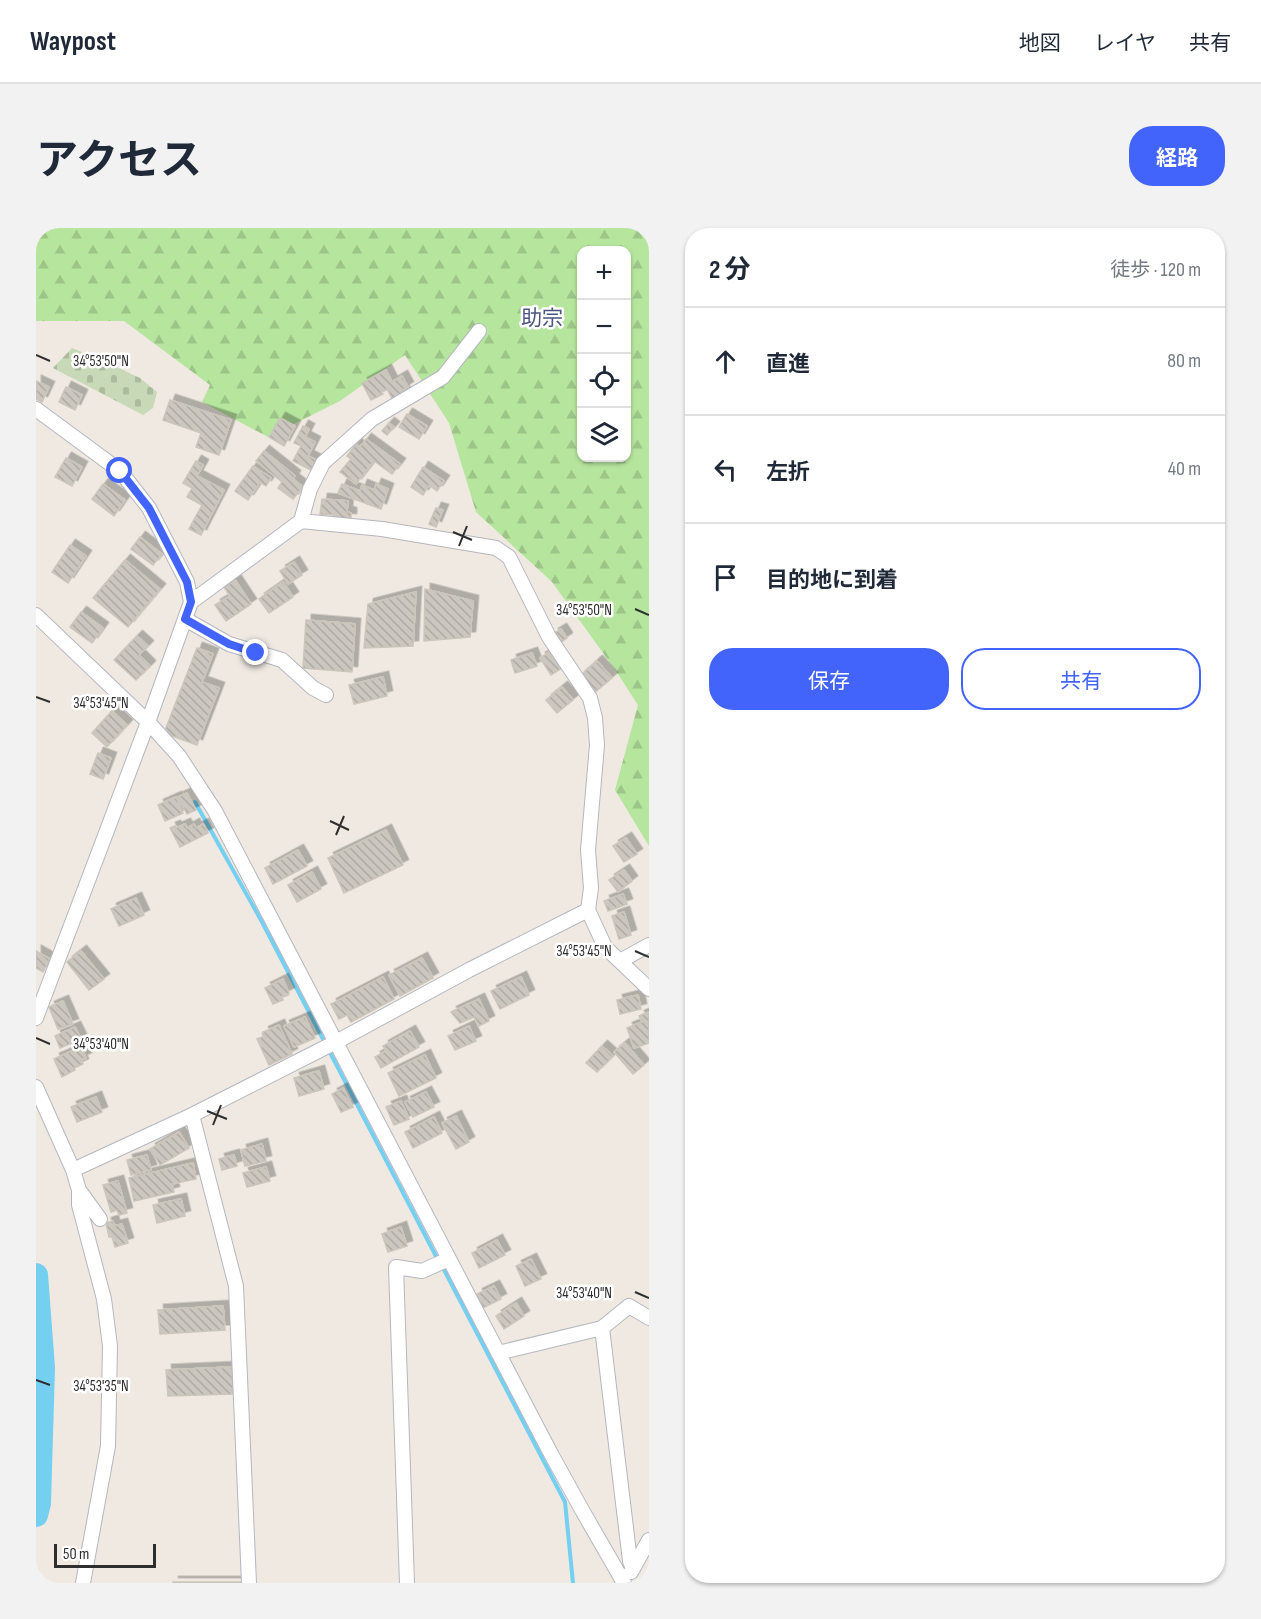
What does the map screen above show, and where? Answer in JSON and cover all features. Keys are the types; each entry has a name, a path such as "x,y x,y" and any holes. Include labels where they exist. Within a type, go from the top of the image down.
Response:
{"street":[{"path":"191,602 301,521 310,489 323,463 372,419 443,377 479,331"},
{"path":"36,409 120,471 149,508 187,582 191,602 36,1018"},
{"path":"301,521 382,529 496,548 509,557 549,637 590,698 595,718 597,745 588,850 591,888 588,910 605,947 649,989"},
{"path":"36,615 148,722 179,756 215,811 498,1353 624,1583 649,1540"},
{"path":"185,619 229,644 282,660 313,688 326,695"},
{"path":"73,1170 192,1115 588,910"},
{"path":"620,961 649,945"},
{"path":"36,1087 73,1170 79,1190 79,1205 104,1299 110,1346 108,1446 83,1583"},
{"path":"192,1115 237,1286 249,1583"},
{"path":"79,1190 100,1219"},
{"path":"407,1583 396,1267 422,1270 450,1259"},
{"path":"498,1353 602,1328 629,1306 649,1318"},
{"path":"602,1328 630,1561 633,1569"}],"green space":[{"path":"36,228 649,228 649,846 615,790 638,705 552,582 476,512 449,423 405,355 340,401 268,437 202,402 210,385 124,321 36,321"},
{"path":"72,348 140,378 157,392 153,408 143,415 53,368"}],"building":[{"path":"386,370 392,382 402,376 408,387 403,390 405,394 393,400 387,389 381,392 383,394 371,400 362,383"},
{"path":"36,381 49,387 42,402 36,399"},
{"path":"66,387 82,395 75,410 59,402"},
{"path":"170,400 231,420 219,455 196,447 201,433 163,420"},
{"path":"407,414 427,426 419,439 399,427"},
{"path":"280,418 295,426 284,446 269,437"},
{"path":"389,423 394,427 387,435 382,431"},
{"path":"303,426 309,429 305,437 315,442 308,456 316,460 311,470 293,461 301,446 294,443"},
{"path":"366,439 400,464 392,474 374,461 356,484 340,472 351,459 347,456 356,444 360,447"},
{"path":"264,451 295,476 293,479 303,487 293,499 278,488 282,482 256,461"},
{"path":"66,458 82,467 72,486 55,477"},
{"path":"196,461 203,465 197,476 224,490 201,535 189,529 202,505 187,497 192,488 183,483"},
{"path":"253,466 271,478 266,486 260,482 248,500 235,491"},
{"path":"423,467 444,481 437,491 429,485 423,495 411,487"},
{"path":"103,484 125,500 114,516 92,499"},
{"path":"342,484 360,491 362,485 374,490 376,484 388,489 381,509 338,493"},
{"path":"322,499 348,501 347,512 351,513 351,519 320,514"},
{"path":"436,508 443,510 436,527 429,524"},
{"path":"140,537 162,554 153,565 131,549"},
{"path":"70,545 86,556 68,583 52,572"},
{"path":"125,560 160,589 128,627 93,598"},
{"path":"294,562 302,575 288,584 280,571"},
{"path":"235,580 251,604 226,621 215,605 230,596 224,587"},
{"path":"283,582 293,597 269,613 259,599"},
{"path":"425,589 473,601 470,637 424,641"},
{"path":"416,592 413,646 364,648 368,604"},
{"path":"81,612 103,628 92,643 70,627"},
{"path":"306,620 355,624 352,672 303,668"},
{"path":"561,629 567,638 560,643 553,634"},
{"path":"137,636 148,646 139,655 150,666 136,680 114,660"},
{"path":"197,648 213,654 202,682 219,688 197,745 164,733"},
{"path":"551,651 562,668 551,675 540,658"},
{"path":"532,653 537,666 515,673 511,660"},
{"path":"597,661 612,678 594,693 579,677"},
{"path":"383,677 387,696 354,704 349,685"},
{"path":"562,687 573,700 557,713 546,700"},
{"path":"112,711 127,725 107,747 92,733"},
{"path":"98,753 111,758 103,779 90,774"},
{"path":"187,793 196,810 187,814 178,797"},
{"path":"176,797 183,813 165,821 158,805"},
{"path":"185,824 187,828 194,824 196,828 203,824 208,833 180,847 170,828"},
{"path":"386,830 403,865 344,893 328,858"},
{"path":"626,838 637,854 624,862 613,846"},
{"path":"298,850 307,866 273,884 265,868"},
{"path":"624,870 632,881 618,892 609,880"},
{"path":"312,872 321,889 297,902 288,885"},
{"path":"623,894 627,904 608,911 604,901"},
{"path":"136,898 144,915 119,926 111,909"},
{"path":"624,912 631,935 619,939 612,916"},
{"path":"36,951 50,959 43,972 36,968"},
{"path":"81,951 104,979 89,990 67,962"},
{"path":"422,958 433,978 400,996 389,975"},
{"path":"383,977 394,999 351,1022 347,1015 339,1019 331,1004"},
{"path":"521,977 529,995 500,1009 491,991"},
{"path":"283,979 289,993 281,997 283,1000 273,1004 265,988"},
{"path":"638,995 641,1009 620,1014 617,1000"},
{"path":"479,999 489,1021 479,1026 474,1017 460,1023 451,1012"},
{"path":"63,1001 73,1024 58,1029 49,1007"},
{"path":"649,1012 649,1043 634,1048 627,1028 642,1022 639,1016"},
{"path":"305,1017 315,1038 294,1047 284,1026"},
{"path":"279,1025 292,1054 269,1065 257,1039 265,1036 263,1032"},
{"path":"469,1026 476,1041 455,1050 448,1036"},
{"path":"75,1027 81,1039 60,1048 55,1036"},
{"path":"410,1031 419,1047 381,1068 375,1057 386,1051 383,1046"},
{"path":"625,1043 644,1065 633,1074 614,1052"},
{"path":"602,1046 613,1056 597,1072 586,1063"},
{"path":"81,1047 86,1058 81,1060 83,1064 62,1077 54,1059"},
{"path":"425,1055 436,1078 399,1096 388,1073"},
{"path":"319,1071 324,1089 299,1096 294,1078"},
{"path":"343,1088 353,1107 341,1112 332,1094"},
{"path":"426,1092 434,1107 413,1117 405,1102"},
{"path":"96,1097 102,1112 77,1122 71,1107"},
{"path":"401,1101 409,1119 394,1125 386,1107"},
{"path":"456,1116 469,1142 456,1149 442,1123"},
{"path":"434,1117 442,1133 413,1148 405,1132"},
{"path":"179,1132 189,1148 160,1165 150,1149"},
{"path":"262,1144 266,1161 245,1166 241,1150"},
{"path":"147,1155 151,1170 131,1175 127,1160"},
{"path":"234,1155 237,1166 222,1170 219,1159"},
{"path":"193,1163 196,1179 172,1184 174,1192 134,1201 129,1178"},
{"path":"266,1167 270,1181 247,1187 243,1173"},
{"path":"118,1181 127,1213 119,1215 117,1210 111,1212 103,1185"},
{"path":"181,1199 185,1216 157,1223 153,1205"},
{"path":"113,1221 114,1226 122,1224 128,1243 115,1247 112,1237 109,1237 106,1223"},
{"path":"401,1227 407,1246 388,1252 382,1234"},
{"path":"497,1240 505,1255 479,1268 472,1253"},
{"path":"531,1259 541,1279 525,1286 516,1266"},
{"path":"494,1286 501,1299 483,1308 477,1294"},
{"path":"516,1303 524,1316 504,1329 496,1316"},
{"path":"223,1306 225,1330 160,1334 158,1310"},
{"path":"232,1367 233,1394 168,1396 166,1370"},
{"path":"242,1582 242,1583 173,1583"}],"waterway":[{"path":"195,802 262,922 438,1260"},
{"path":"442,1266 565,1502 573,1583"},
{"path":"36,1275 43,1368 39,1503 36,1515"}],"district":[{"name":"助宗","path":"542,318"}],"route":[{"path":"120,471 149,508 187,582 191,602 185,619 229,644 256,653"}]}
